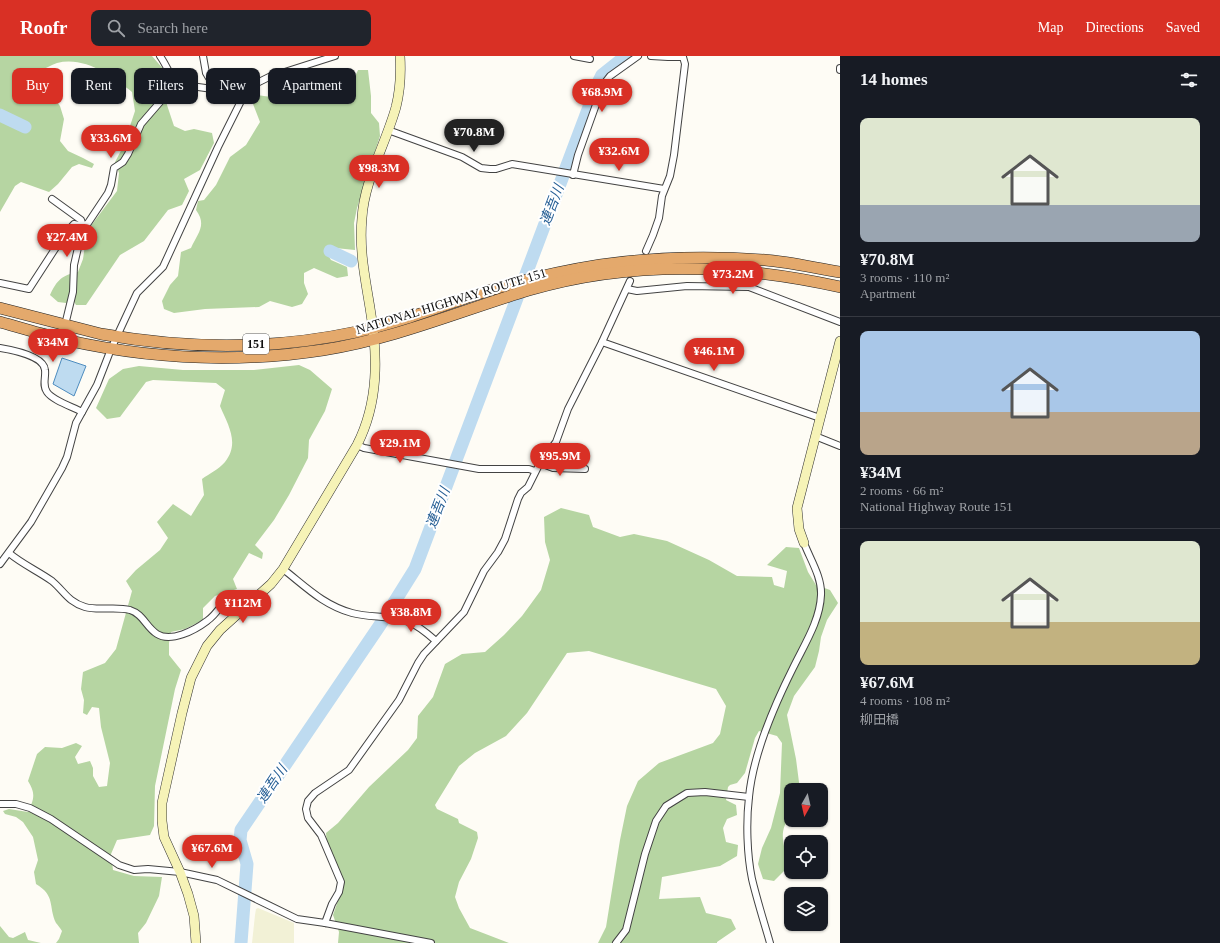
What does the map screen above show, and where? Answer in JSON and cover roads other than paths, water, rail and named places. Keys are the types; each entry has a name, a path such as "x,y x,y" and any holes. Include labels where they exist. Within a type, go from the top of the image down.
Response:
{"highway":[{"name":"NATIONAL HIGHWAY ROUTE 151","path":"0,308 117,337 164,343 243,345 319,338 372,328 508,285 598,265 692,258 768,260 840,272"},
{"name":"NATIONAL HIGHWAY ROUTE 151","path":"0,322 67,340 111,349 206,358 243,358 322,350 374,340 531,290 601,275 657,269 723,269 840,287"}],"street":[{"path":"160,56 168,68"},
{"path":"204,56 206,73"},
{"path":"260,81 268,77 335,56"},
{"path":"196,943 194,916 188,894 164,837 162,821 162,803 182,713 191,678 207,646 220,630 254,601 271,584 283,569 357,445 365,427 373,400 376,369 374,340 361,249 362,216 368,189 397,99 400,56"},
{"path":"574,56 590,59"},
{"path":"572,174 580,148 604,85 610,76 638,56"},
{"path":"646,251 659,218 664,189 670,176 685,64 683,56 651,56"},
{"path":"0,283 29,288 64,235 74,224 83,226 88,223 108,193 114,168 123,162 141,124 158,104"},
{"path":"0,564 31,522 62,468 67,457 76,423 97,385 111,349 137,293 163,267 221,140 239,104"},
{"path":"388,130 462,157 481,168 496,169 512,164 664,189"},
{"path":"52,199 81,220 83,226 74,265 73,292 66,325"},
{"path":"325,923 332,904 339,892 341,882 320,835 308,818 306,809 308,801 315,793 349,770 399,700 424,654 464,612 484,571 498,552 505,539 521,493 528,487 535,471 556,442 568,409 602,342 630,281"},
{"path":"627,289 636,291 686,286 749,287 840,322"},
{"path":"770,943 752,879 749,860 749,797 761,746 778,700 813,627 819,608 821,594 820,582 799,528 797,508 840,341"},
{"path":"602,342 820,418"},
{"path":"0,348 34,358 41,362 45,366 46,372 44,384 46,391 51,396 82,412"},
{"path":"815,436 840,446"},
{"path":"357,445 364,448 479,469 529,469 535,471"},
{"path":"540,463 553,468 585,469"},
{"path":"8,553 52,581 68,598 76,604 87,608 124,609 133,611 141,617 152,630 158,635 163,636 178,636 196,628 212,617 229,596 238,594 247,596 254,601"},
{"path":"283,569 312,593 327,603 352,613 408,621 418,626 436,641"},
{"path":"616,943 626,930 645,854 656,821 666,806 687,793 705,792 749,797"},
{"path":"0,804 16,804 30,808 51,819 119,865 128,869 180,872 217,880 292,917 431,943"}],"water":[{"path":"62,358 86,366 74,396 53,384"}],"waterway":[{"name":"連吾川","path":"241,943 247,864 240,840 241,830 380,625 415,569 598,83 602,75 626,56"},
{"path":"0,115 25,127"},
{"path":"330,251 351,261"}]}
